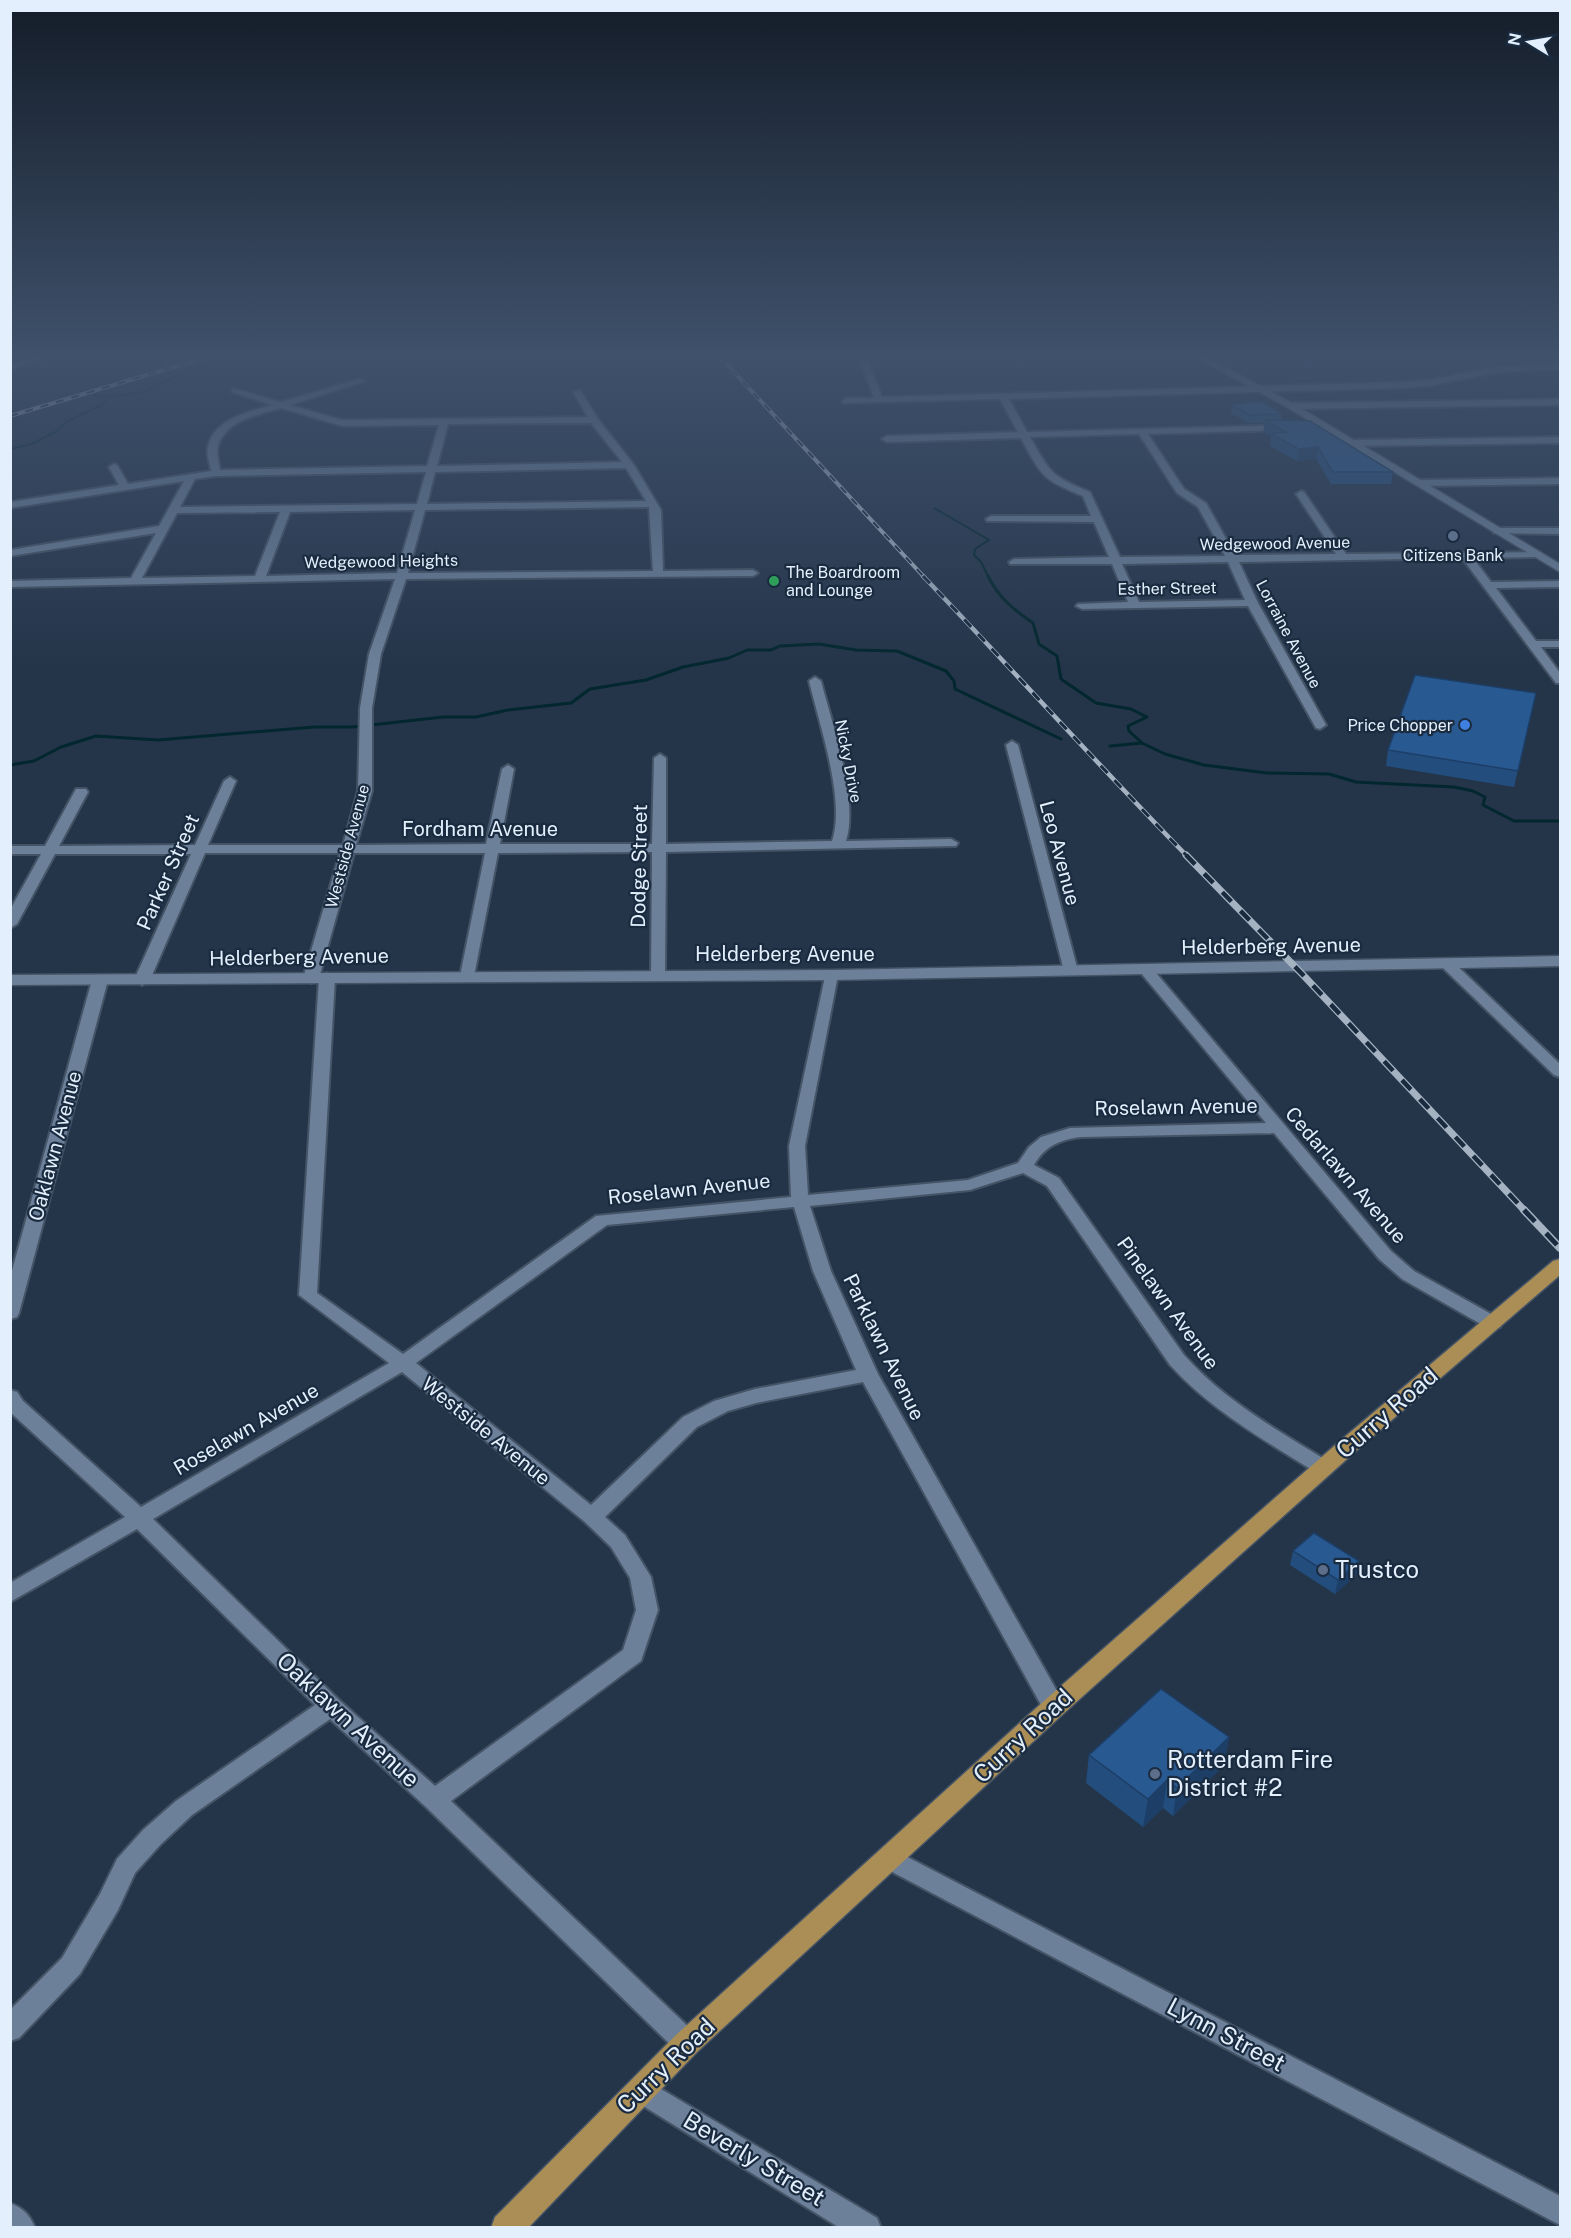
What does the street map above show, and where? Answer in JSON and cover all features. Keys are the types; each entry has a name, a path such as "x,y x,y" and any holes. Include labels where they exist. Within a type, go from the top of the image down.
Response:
{"main road":[{"name":"Curry Road","path":"506,2228 687,2043 891,1859 1054,1707 1324,1468 1560,1265"}],"street":[{"path":"214,462 216,473"},
{"name":"Westside Avenue","path":"433,462 402,576 375,654 366,708 365,791 348,850 319,978 308,1295 404,1363 592,1517 618,1541 640,1577 647,1610 633,1655 434,1800"},
{"path":"627,462 653,504 657,517 658,574"},
{"path":"1040,462 1046,473 1062,484 1087,494 1135,605"},
{"name":"Lorraine Avenue","path":"1162,462 1180,491 1202,505 1232,559 1252,603 1320,724"},
{"path":"1385,462 1560,569"},
{"path":"10,505 216,473 629,465"},
{"path":"114,467 125,487"},
{"path":"135,581 191,477"},
{"path":"1419,483 1560,481"},
{"path":"1301,494 1343,557"},
{"path":"173,510 653,504"},
{"path":"259,579 285,509"},
{"path":"991,519 1099,519"},
{"path":"10,553 162,529"},
{"path":"1498,531 1560,531"},
{"name":"Wedgewood Avenue","path":"1014,562 1536,554"},
{"path":"1466,556 1560,680"},
{"name":"Wedgewood Heights","path":"10,584 402,576 753,573"},
{"path":"1489,585 1560,584"},
{"name":"Esther Street","path":"1082,606 1252,603"},
{"path":"1534,645 1560,644"},
{"name":"Nicky Drive","path":"815,681 839,778 844,826 837,846"},
{"name":"Leo Avenue","path":"1012,745 1071,971"},
{"name":"Dodge Street","path":"658,976 660,758"},
{"path":"467,976 508,770"},
{"name":"Parker Street","path":"142,980 230,781"},
{"path":"10,924 81,792"},
{"name":"Fordham Avenue","path":"10,850 658,848 951,843"},
{"name":"Helderberg Avenue","path":"10,980 831,975 1560,961"},
{"path":"1446,963 1560,1072"},
{"name":"Cedarlawn Avenue","path":"1146,970 1385,1255 1408,1275 1493,1323"},
{"name":"Parklawn Avenue","path":"831,975 797,1146 800,1200 822,1272 868,1374 1054,1707"},
{"name":"Oaklawn Avenue","path":"10,1313 100,980"},
{"name":"Roselawn Avenue","path":"10,1594 404,1363 602,1220 970,1185 1024,1167 1032,1153 1053,1135 1081,1131 1277,1128"},
{"name":"Pinelawn Avenue","path":"1024,1167 1053,1182 1196,1383 1218,1402 1324,1468"},
{"path":"592,1517 616,1491 690,1422 721,1406 754,1396 868,1374"},
{"name":"Oaklawn Avenue","path":"12,1404 139,1518 331,1706 434,1800 687,2043"},
{"path":"10,2029 70,1966 109,1902 126,1866 152,1837 184,1808 331,1706"},
{"name":"Lynn Street","path":"891,1859 1560,2211"},
{"name":"Beverly Street","path":"641,2090 867,2228"},
{"path":"10,2217 21,2228"}],"building":[{"path":"1327,462 1377,462 1393,472 1333,472"},
{"name":"Price Chopper","path":"1415,675 1536,693 1518,771 1388,750"},
{"path":"1314,1533 1359,1561 1338,1580 1293,1551"},
{"path":"1161,1689 1229,1737 1177,1788 1167,1780 1148,1799 1089,1755"}],"waterway":[{"path":"934,508 989,540 975,549 974,555 981,562 988,576"},
{"path":"988,576 1007,602 1033,623 1039,644 1057,656 1061,679 1096,703 1131,709 1147,717 1128,726 1129,731 1142,743"},
{"path":"10,765 34,761 61,747 96,736 158,740 314,727 353,727 443,717 476,717 508,710 571,703 590,689 646,680 683,667 729,658 747,650 771,650 780,646 819,644 856,650 897,651 946,671 954,681 955,689 1061,739"},
{"path":"1110,746 1142,743"},
{"path":"1142,743 1165,754 1204,765 1267,773 1329,774 1356,782 1454,787 1473,791 1485,797 1483,805 1514,821 1560,821"}],"railway":[{"path":"818,462 925,578"},
{"path":"923,576 1187,856"},
{"path":"1186,855 1305,977 1525,1211"},
{"path":"1524,1210 1560,1248"}],"place":[{"name":"Citizens Bank","path":"1453,536"},
{"name":"The Boardroom and Lounge","path":"774,581"},
{"name":"Price Chopper","path":"1465,725"},
{"name":"Trustco","path":"1323,1570"},
{"name":"Rotterdam Fire District #2","path":"1155,1774"}]}
